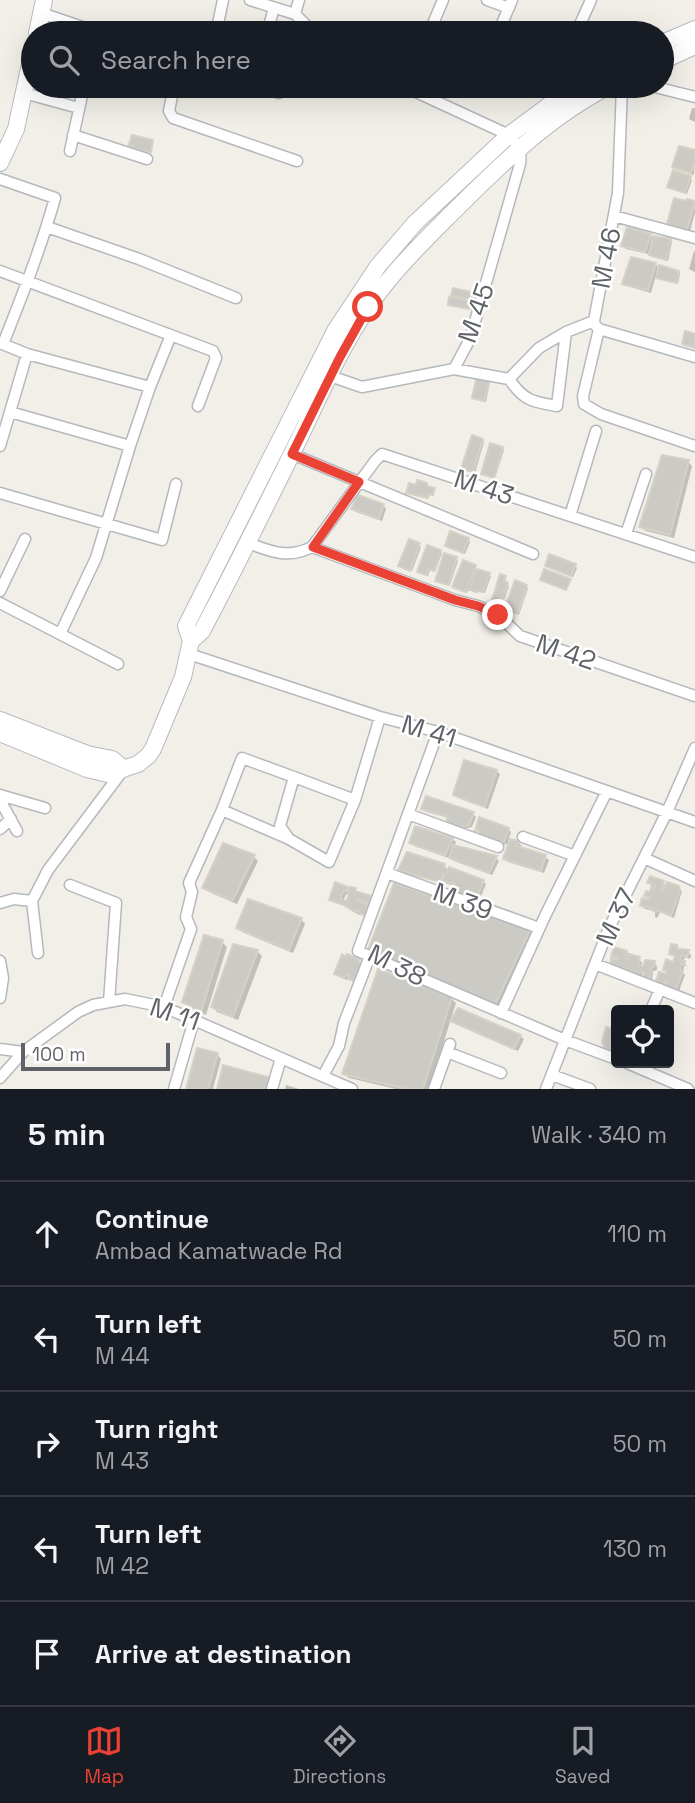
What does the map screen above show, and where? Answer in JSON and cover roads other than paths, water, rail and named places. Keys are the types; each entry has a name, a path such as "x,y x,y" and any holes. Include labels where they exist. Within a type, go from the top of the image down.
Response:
{"street":[{"path":"219,21 223,0"},
{"path":"250,0 295,14 302,21"},
{"path":"295,14 299,0"},
{"path":"434,21 443,0"},
{"path":"487,0 510,4 503,21"},
{"path":"582,21 592,0"},
{"path":"43,6 75,21"},
{"path":"270,21 274,8"},
{"path":"674,38 695,29"},
{"path":"674,56 695,46"},
{"path":"674,92 695,97"},
{"path":"0,163 16,128 23,98"},
{"path":"42,98 79,108"},
{"path":"70,151 81,98"},
{"path":"172,98 169,111 173,118 298,161"},
{"path":"427,98 514,141"},
{"path":"547,107 550,98"},
{"path":"0,733 87,769 108,774 143,760 153,749 183,677 190,647 202,631 351,335 368,307 415,249 514,141 559,98"},
{"path":"190,647 186,626 335,331 391,248 415,223 514,141 587,98"},
{"name":"M 46","path":"622,98 618,193 583,396 584,404 601,414 695,446"},
{"path":"74,135 147,159"},
{"name":"M 45","path":"330,376 362,387 454,369 470,339 520,164 521,155 514,141"},
{"path":"0,179 55,198 28,283 1,343 27,354 150,387"},
{"path":"614,216 695,238"},
{"path":"47,227 139,259 236,298"},
{"path":"0,271 213,351 216,355 198,406"},
{"path":"509,379 539,348 566,331 597,325 695,357"},
{"path":"454,369 509,379 517,391 531,401 557,406 566,331"},
{"path":"60,634 96,558 130,446 171,335"},
{"path":"0,446 27,354"},
{"path":"10,412 130,446"},
{"path":"570,516 596,431"},
{"path":"292,454 533,554"},
{"name":"M 43","path":"313,547 382,454 695,557"},
{"path":"626,534 646,474"},
{"path":"0,493 162,540 176,484"},
{"path":"0,591 25,539"},
{"name":"M 42","path":"248,542 287,554 299,553 313,547 478,606 498,615 520,636 695,696"},
{"path":"0,603 118,664"},
{"name":"M 41","path":"190,647 380,717 438,732 695,822"},
{"path":"222,810 289,839 329,862 355,800 380,717"},
{"path":"0,720 87,754 112,759 124,769"},
{"name":"M 38","path":"438,732 358,951 611,1057"},
{"name":"M 37","path":"546,1089 609,928 667,812 695,748"},
{"path":"164,1007 191,929 186,918 192,892 189,883 242,758 355,800"},
{"path":"38,953 32,901 48,870 124,769"},
{"path":"289,839 280,826 295,777"},
{"path":"501,1013 607,791"},
{"path":"0,797 45,808"},
{"path":"0,797 17,831"},
{"path":"408,814 498,847"},
{"path":"0,829 11,819"},
{"path":"523,837 575,856"},
{"path":"644,858 695,881"},
{"name":"M 39","path":"387,873 540,928"},
{"path":"70,885 116,903 109,1002"},
{"path":"0,903 14,899 32,901"},
{"path":"323,1076 339,1046 344,1023 370,956"},
{"path":"0,961 3,978 0,998"},
{"path":"595,964 695,1003"},
{"path":"654,1005 660,989"},
{"name":"M 11","path":"0,1078 23,1052 78,1012 93,1005 125,999 164,1007 352,1089"},
{"path":"174,1089 194,1020"},
{"path":"434,1089 449,1048 501,1073"},
{"path":"0,1049 23,1052"},
{"path":"272,1089 281,1058"},
{"path":"640,1068 688,1089"},
{"path":"552,1075 590,1089"}]}
